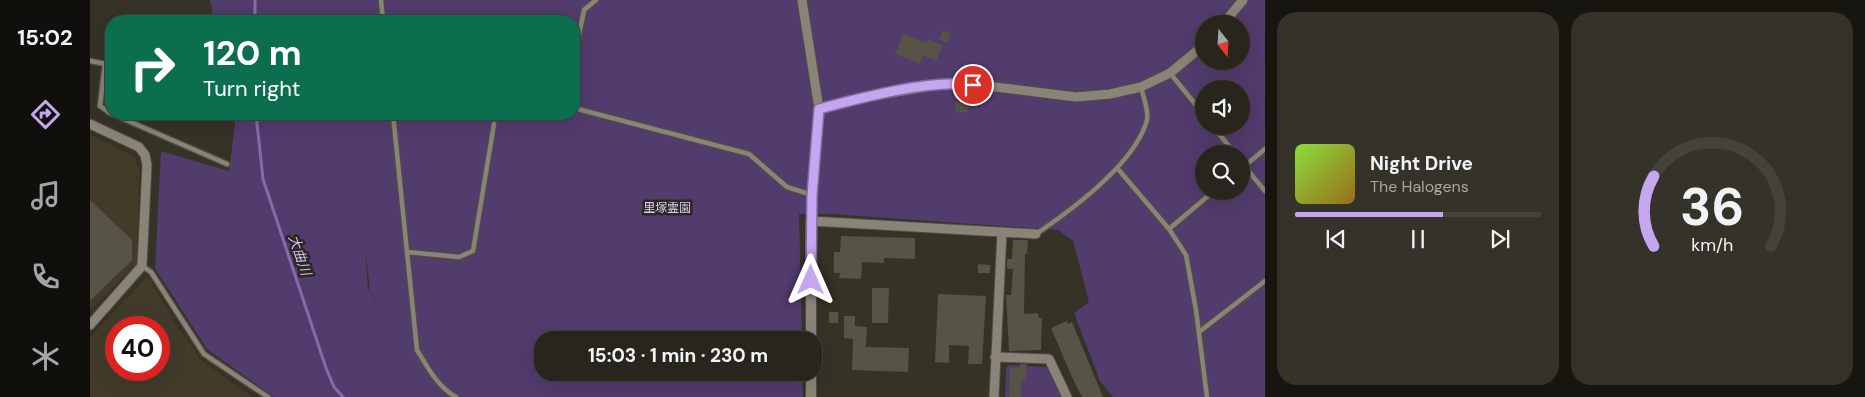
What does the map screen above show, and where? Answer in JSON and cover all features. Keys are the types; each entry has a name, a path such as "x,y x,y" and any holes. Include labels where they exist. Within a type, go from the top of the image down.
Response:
{"street":[{"path":"802,0 819,109 811,220 811,331"},
{"path":"1230,15 1243,0"},
{"path":"819,109 861,98 955,82 1076,98 1110,94 1141,86 1170,73 1195,52"},
{"path":"90,124 138,147 145,155 147,165 142,266 129,284 90,325"},
{"path":"811,220 1036,234"},
{"path":"994,397 1002,232"},
{"path":"996,357 1049,359 1067,397"},
{"path":"811,381 812,397"}],"lane":[{"path":"381,0 383,15"},
{"path":"580,30 584,10 596,0"},
{"path":"90,61 105,64 100,106 105,110"},
{"path":"1170,73 1195,104"},
{"path":"1036,234 1118,169 1134,148 1147,119 1141,86"},
{"path":"580,110 749,154 787,187 812,195"},
{"path":"126,120 227,164"},
{"path":"394,120 416,350 432,376 445,391 456,397"},
{"path":"407,252 459,257 473,251 494,124"},
{"path":"1220,135 1228,145"},
{"path":"1250,159 1265,149"},
{"path":"1118,169 1169,229 1186,255 1199,332 1207,397"},
{"path":"1250,174 1265,191"},
{"path":"1169,229 1203,200"},
{"path":"142,266 151,272 204,354 268,397"},
{"path":"1199,332 1265,281"}],"shaded area":[{"path":"90,135 135,157 139,171 137,264 90,310"},
{"path":"148,276 173,320 201,360 252,397 90,397 90,337 105,321 105,381 170,381 170,316 110,316"}],"green space":[{"name":"里塚霊園","path":"210,0 1265,0 1265,397 1113,397 1100,381 1074,313 1089,302 1073,241 1058,230 832,214 799,214 802,331 534,331 534,381 802,381 803,397 274,397 207,349 155,268 161,151 229,171 234,120 580,120 580,15 213,15","holes":["365,247 370,291 420,381 368,288"]},
{"path":"1009,365 1047,367 1050,369 1062,397 1005,397 1006,368"}],"building":[{"path":"943,30 951,33 947,43 939,39"},
{"path":"903,34 927,43 928,39 943,45 936,61 923,55 920,64 895,54"},
{"path":"967,101 968,112 956,113 955,102"},
{"path":"90,200 132,240 132,260 90,301"},
{"path":"841,236 915,238 915,259 884,258 884,263 862,262 861,279 839,278 840,273 834,273 834,252 840,252"},
{"path":"1013,240 1028,240 1027,254 1025,254 1024,314 1038,313 1039,318 1042,318 1041,350 1009,351 1006,295 1011,295 1013,269 1007,269 1007,259 1012,259"},
{"path":"978,264 990,265 990,273 978,273"},
{"path":"872,288 889,288 888,323 872,323"},
{"path":"938,294 986,296 982,364 968,364 969,346 949,345 949,363 935,362"},
{"path":"829,312 838,312 838,323 829,323"},
{"path":"844,316 855,316 855,326 867,327 866,347 909,348 908,372 852,370 853,339 844,338"},
{"path":"1067,321 1068,324 1072,322 1103,397 1082,397 1071,375 1051,328"},
{"path":"1020,364 1027,364 1025,381 1021,380 1021,397 1009,397 1010,368 1020,368"}],"waterway":[{"name":"大曲川","path":"255,0 255,15"},
{"name":"大曲川","path":"257,120 263,179 326,368 334,387 343,397"}],"route":[{"path":"811,280 812,195 819,109 861,98 955,82 973,85"}]}
